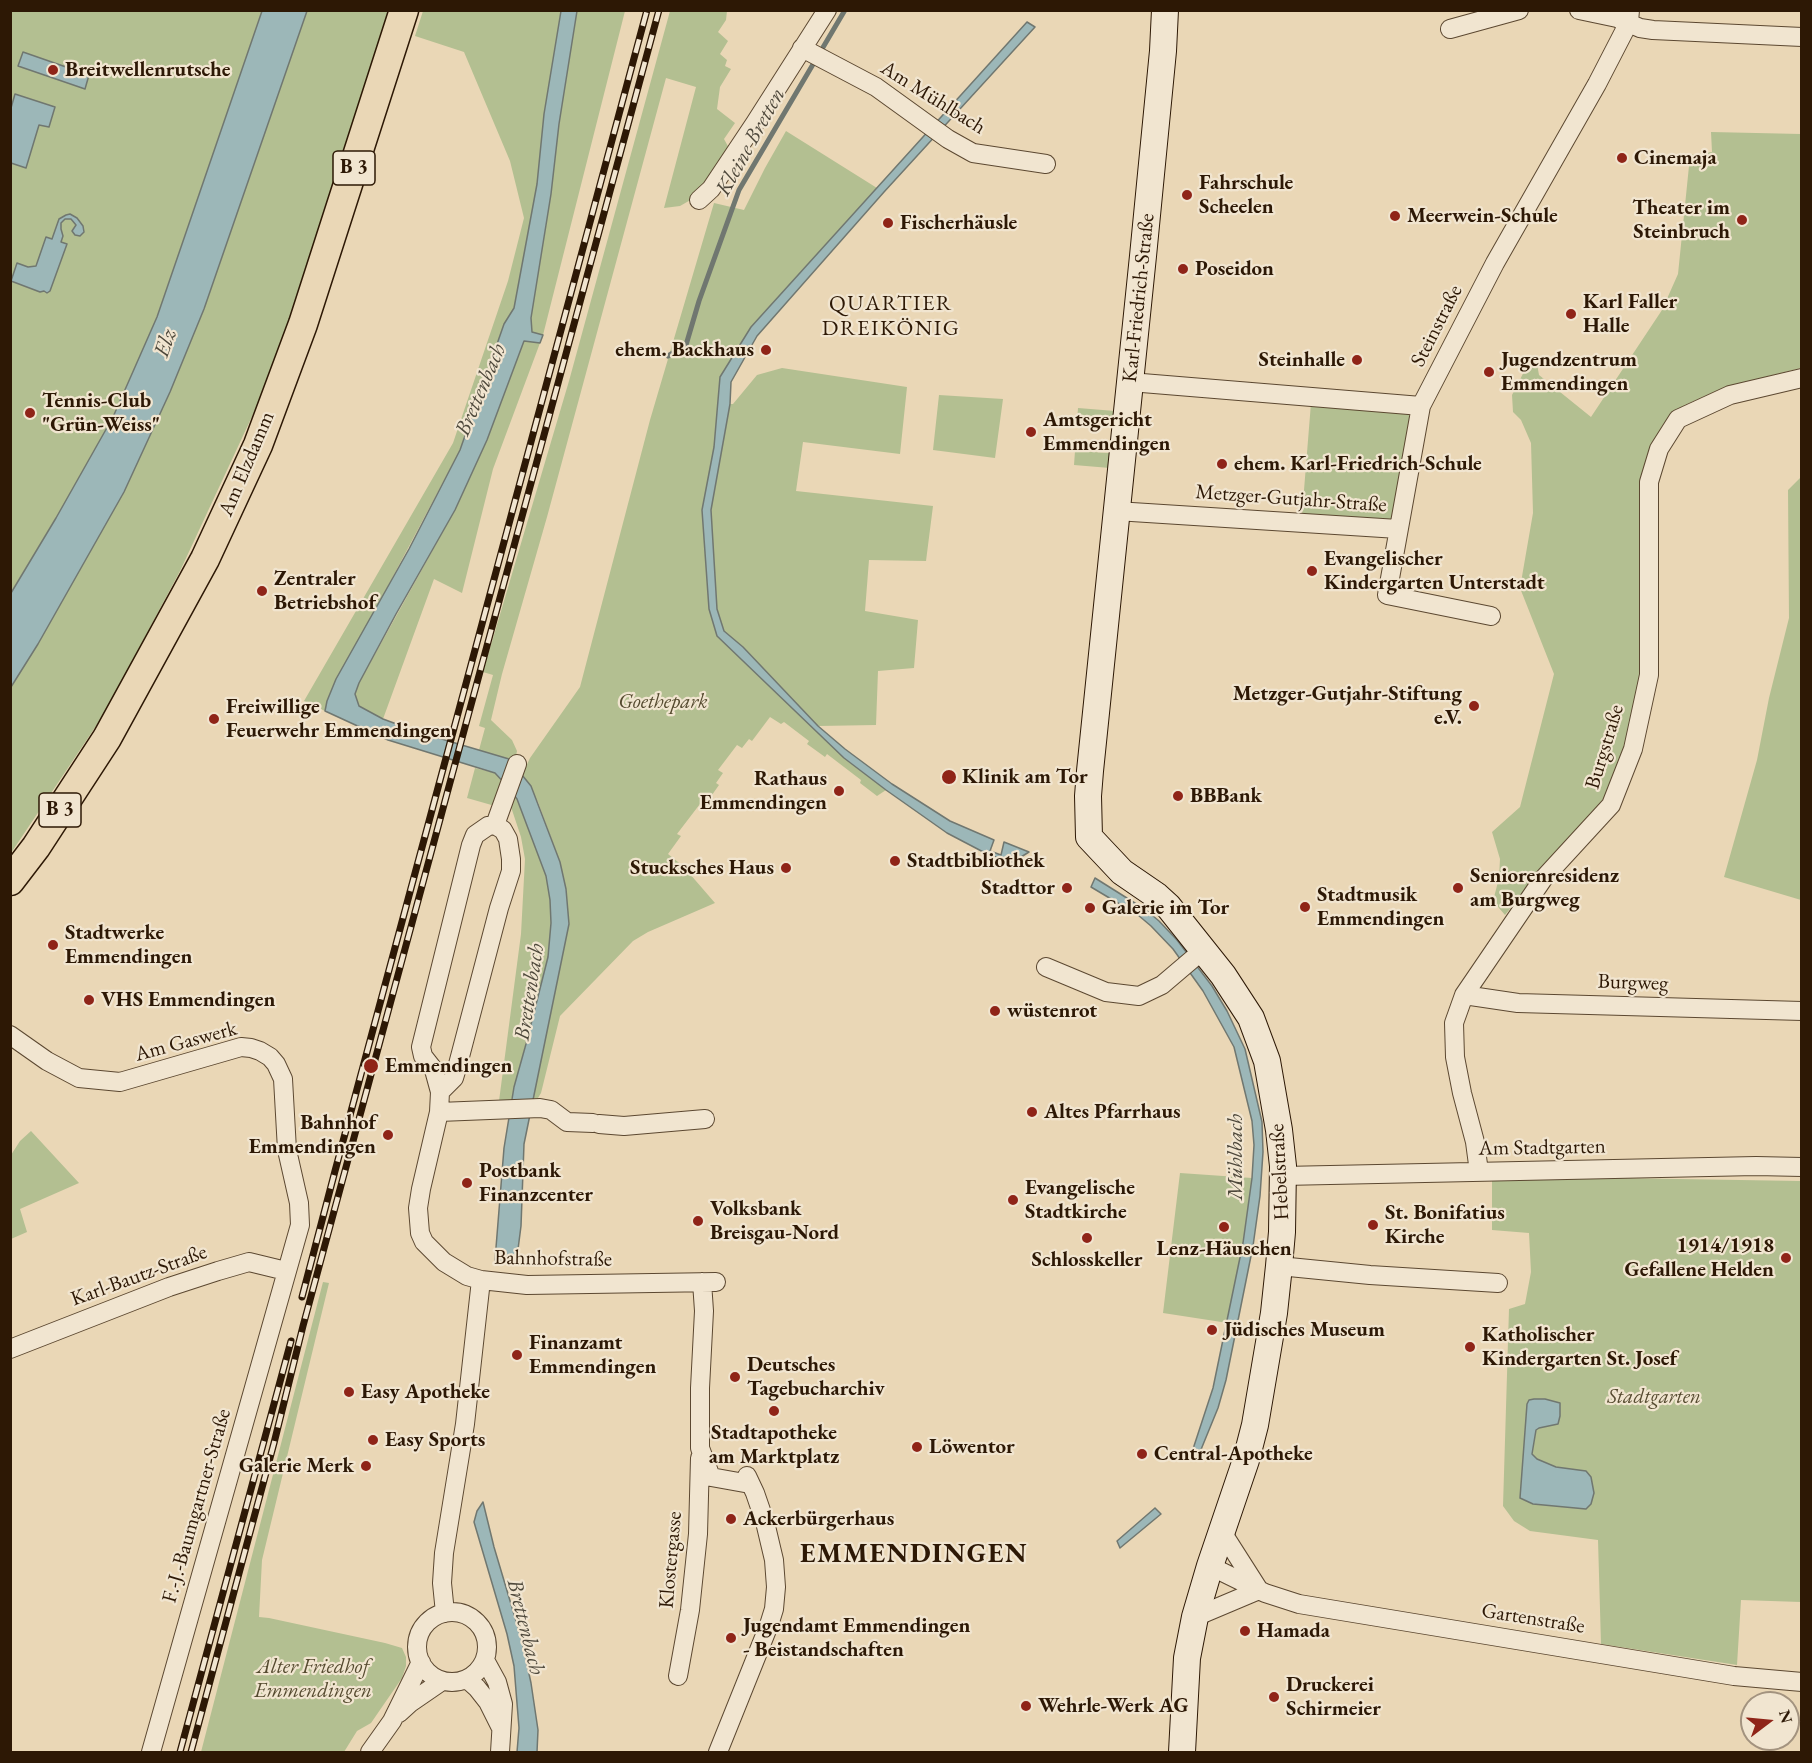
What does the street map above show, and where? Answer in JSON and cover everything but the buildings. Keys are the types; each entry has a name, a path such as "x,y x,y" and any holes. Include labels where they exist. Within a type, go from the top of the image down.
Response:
{"main road":[{"name":"Am Elzdamm","path":"10,881 36,847 107,738 205,559 258,445 303,324 404,10"}],"street":[{"path":"699,200 711,189 827,10"},
{"name":"Karl-Friedrich-Straße","path":"1089,837 1088,796 1162,63 1165,10"},
{"path":"1450,29 1519,10"},
{"path":"1579,10 1617,18 1630,16 1640,28 1653,30 1802,37"},
{"name":"Steinstraße","path":"1398,529 1421,406 1495,263 1575,124 1630,16"},
{"name":"Am Mühlbach","path":"802,48 876,87 948,139 973,153 1046,164"},
{"name":"Burgstraße","path":"1479,1172 1455,1057 1454,1023 1464,995 1543,879 1611,806 1633,749 1649,675 1649,482 1659,449 1678,419 1730,395 1802,378"},
{"path":"1130,382 1421,406"},
{"name":"Metzger-Gutjahr-Straße","path":"1116,511 1398,529 1387,595 1491,616"},
{"path":"440,1092 454,1078 511,871 512,859 507,839 503,830 495,825 517,764"},
{"name":"Bahnhofstraße","path":"495,825 488,826 475,835 467,857 421,1047 423,1056 431,1064 440,1092 439,1112 421,1189 418,1222 424,1242 444,1262 467,1276 481,1280 527,1285 709,1282"},
{"name":"Hebelstraße","path":"1089,837 1117,867 1168,906 1192,958 1239,997 1257,1030 1267,1061 1279,1130 1283,1176 1282,1232 1274,1313 1255,1425 1246,1460 1195,1617 1187,1658 1182,1752"},
{"path":"1046,967 1106,992 1139,996 1162,985 1192,958"},
{"name":"Burgweg","path":"1464,995 1518,1003 1802,1011"},
{"name":"Am Gaswerk","path":"10,1035 47,1061 75,1076 120,1082 241,1047 261,1051 270,1057 283,1079 287,1150 299,1209 300,1225 286,1271"},
{"path":"431,1064 457,1068"},
{"path":"439,1112 534,1108 551,1110 567,1122 624,1126 705,1119"},
{"name":"Am Stadtgarten","path":"1283,1176 1802,1167"},
{"name":"Karl-Bautz-Straße","path":"10,1348 169,1287 249,1262 286,1271"},
{"path":"1279,1266 1370,1275 1498,1283"},
{"name":"F.-J.-Baumgartner-Straße","path":"151,1752 286,1271"},
{"path":"445,1613 442,1583 444,1553 465,1424 481,1280"},
{"name":"Klostergasse","path":"678,1676 690,1610 698,1534 700,1388 704,1311 709,1282"},
{"path":"700,1448 711,1477 748,1480 765,1522 774,1560 776,1587 774,1609 769,1625 718,1752"},
{"path":"1195,1617 1258,1590 1222,1532"},
{"name":"Gartenstraße","path":"1210,1566 1258,1590 1299,1604 1734,1676 1802,1682"},
{"path":"456,1612 466,1615 482,1629 486,1639 485,1660 478,1672 467,1679 455,1682 442,1681 429,1674 421,1662 418,1642 421,1632 427,1623 445,1613 456,1612"},
{"path":"485,1660 497,1682 503,1704 500,1752"},
{"path":"370,1752 392,1720 421,1662"},
{"path":"467,1679 488,1702 500,1728"},
{"path":"392,1720 410,1702 442,1681"}],"green space":[{"path":"10,11 262,11 157,317 113,417 11,593"},
{"path":"307,11 393,11 283,350 180,571 104,714 11,853 11,687 38,644 124,492 170,392 204,309"},
{"path":"423,11 561,11 544,114 537,184 514,308 504,325 460,450 327,701 325,711 304,701 453,443 508,281 524,218 510,161 464,52 415,36"},
{"path":"577,11 625,11 543,335 532,333 531,318"},
{"path":"670,11 727,11 726,20 718,32 728,41 720,54 727,60 725,66 731,69 720,87 717,109 735,123 724,139 730,150 694,198 680,206 664,208 696,87 666,78 491,720 512,740 517,751 514,765 479,750 485,728 479,726 493,675 483,672 569,381"},
{"name":"Goethepark","path":"786,131 877,188 751,327 720,377 714,447 702,510 709,609 717,636 844,758 886,790 877,796 860,783 861,780 827,754 825,757 807,744 809,741 784,722 781,724 770,717 752,741 749,739 742,748 737,745 718,770 723,773 716,783 719,785 707,802 703,800 677,834 681,836 668,854 683,866 715,903 648,932 633,941 560,1016 541,1093 538,1098 533,1098 569,924 566,889 560,862 538,802 522,775 530,758 580,687 650,420 714,203 744,210"},
{"path":"1711,132 1801,134 1801,368 1725,387 1685,405 1670,418 1650,450 1643,630 1637,702 1626,749 1602,804 1552,857 1505,915 1493,901 1499,878 1500,859 1492,832 1520,807 1554,674 1520,588 1533,513 1531,443 1521,420 1513,412 1512,395 1530,360 1537,364 1539,375 1591,417 1662,310 1678,274 1689,166 1688,155 1712,152"},
{"path":"524,340 540,343 493,469 462,593 434,579 383,719 359,706 355,694 359,683 455,510 487,440"},
{"path":"782,368 907,387 900,454 803,442 796,491 933,506 926,561 869,560 865,611 918,620 914,668 878,671 876,725 818,726 743,647 724,631 717,609 711,510 730,404 733,404 757,375"},
{"path":"939,395 1003,399 995,458 933,450"},
{"path":"1311,403 1414,413 1394,520 1302,515"},
{"path":"1078,408 1115,411 1114,425 1077,423"},
{"path":"1075,451 1111,453 1110,468 1074,465"},
{"path":"1801,477 1801,900 1724,877 1757,760 1769,698 1789,618 1788,490"},
{"path":"475,768 495,773 517,799 546,876 550,900 551,923 548,957 511,1101 499,1101 521,934 525,859 521,837 511,807 502,808 467,798"},
{"path":"31,1131 79,1183 20,1209 27,1232 11,1239 11,1155 20,1141"},
{"path":"1180,1173 1252,1178 1228,1323 1163,1313"},
{"name":"Stadtgarten","path":"1492,1176 1801,1181 1801,1602 1741,1600 1737,1665 1601,1644 1598,1540 1530,1531 1514,1521 1503,1506 1509,1309 1525,1304 1531,1272 1529,1233 1492,1230"},
{"name":"Alter Friedhof Emmendingen","path":"323,1282 329,1283 262,1560 259,1617 402,1648 406,1657 406,1666 402,1678 371,1723 357,1731 344,1752 201,1752"}],"water":[{"name":"Elz","path":"262,11 307,11 204,309 170,392 124,492 38,644 11,687 11,593 113,417 157,317"},
{"name":"Brettenbach","path":"561,11 577,11 531,318 532,332 543,335 540,343 524,341 487,440 455,510 396,614 355,694 359,706 383,719 418,732 509,759 531,786 560,862 566,889 569,924 524,1144 521,1226 517,1257 514,1262 495,1260 504,1148 514,1087 548,957 551,923 546,876 517,799 495,773 388,740 325,711 336,679 409,549 460,450 504,324 514,308 537,184 544,114"},
{"path":"1027,22 1035,27 884,192 757,336 731,382 730,404 711,510 717,609 724,631 743,647 818,726 892,784 950,821 994,840 990,851 1001,855 1004,842 1029,852 1013,862 989,855 947,833 844,758 717,636 709,609 702,510 714,447 720,377 751,327"},
{"name":"Breitwellenrutsche","path":"23,52 89,75 85,89 18,66"},
{"path":"15,94 55,107 49,127 39,125 26,168 11,163 11,108"},
{"path":"70,214 77,218 84,232 80,236 75,235 72,231 76,225 71,219 65,219 61,223 63,236 61,242 67,244 50,291 40,292 11,281 17,263 28,267 36,266 46,237 52,239 59,219"},
{"path":"1095,878 1146,910 1159,921 1177,940 1212,986 1245,1049 1262,1122 1263,1152 1260,1196 1253,1246 1226,1380 1218,1408 1200,1452 1193,1449 1213,1388 1243,1243 1252,1178 1254,1145 1252,1121 1234,1047 1203,991 1173,949 1151,926 1138,915 1091,887"},
{"path":"1529,1400 1560,1403 1560,1416 1558,1424 1536,1430 1532,1454 1537,1459 1556,1467 1586,1471 1591,1477 1594,1493 1591,1504 1586,1509 1533,1504 1520,1498 1527,1404"},
{"path":"483,1502 522,1641 538,1730 537,1752 517,1752 519,1728 514,1666 507,1634 474,1522"},
{"path":"1155,1508 1161,1514 1120,1548 1117,1541"}],"waterway":[{"name":"Kleine Bretten","path":"668,356 686,345 699,301 739,190 845,10"}],"railway":[{"path":"302,1297 647,10"},
{"path":"191,1752 303,1326 659,10"},
{"path":"180,1752 291,1341"}],"place":[{"name":"Breitwellenrutsche","path":"53,70"},
{"name":"Cinemaja","path":"1622,158"},
{"name":"Fahrschule Scheelen","path":"1187,195"},
{"name":"Meerwein-Schule","path":"1395,216"},
{"name":"Theater im Steinbruch","path":"1742,220"},
{"name":"Fischerhäusle","path":"888,223"},
{"name":"Poseidon","path":"1183,269"},
{"name":"Karl Faller Halle","path":"1571,314"},
{"name":"ehem. Backhaus","path":"766,350"},
{"name":"Steinhalle","path":"1357,360"},
{"name":"Jugendzentrum Emmendingen","path":"1489,372"},
{"name":"Tennis-Club \"Grün-Weiss\"","path":"30,413"},
{"name":"Amtsgericht Emmendingen","path":"1031,432"},
{"name":"ehem. Karl-Friedrich-Schule","path":"1222,464"},
{"name":"Evangelischer Kindergarten Unterstadt","path":"1312,571"},
{"name":"Zentraler Betriebshof","path":"262,591"},
{"name":"Metzger-Gutjahr-Stiftung e.V.","path":"1474,706"},
{"name":"Freiwillige Feuerwehr Emmendingen","path":"214,719"},
{"name":"Klinik am Tor","path":"949,777"},
{"name":"Rathaus Emmendingen","path":"839,791"},
{"name":"BBBank","path":"1178,796"},
{"name":"Stadtbibliothek","path":"895,861"},
{"name":"Stucksches Haus","path":"786,868"},
{"name":"Stadttor","path":"1067,888"},
{"name":"Seniorenresidenz am Burgweg","path":"1458,888"},
{"name":"Stadtmusik Emmendingen","path":"1305,907"},
{"name":"Galerie im Tor","path":"1090,908"},
{"name":"Stadtwerke Emmendingen","path":"53,945"},
{"name":"VHS Emmendingen","path":"89,1000"},
{"name":"wüstenrot","path":"995,1011"},
{"name":"Emmendingen","path":"371,1066"},
{"name":"Altes Pfarrhaus","path":"1032,1112"},
{"name":"Bahnhof Emmendingen","path":"388,1135"},
{"name":"Postbank Finanzcenter","path":"467,1183"},
{"name":"Evangelische Stadtkirche","path":"1013,1200"},
{"name":"Volksbank Breisgau-Nord","path":"698,1221"},
{"name":"St. Bonifatius Kirche","path":"1373,1225"},
{"name":"Lenz-Häuschen","path":"1224,1227"},
{"name":"Schlosskeller","path":"1087,1238"},
{"name":"1914/1918 Gefallene Helden","path":"1786,1258"},
{"name":"Jüdisches Museum","path":"1212,1330"},
{"name":"Katholischer Kindergarten St. Josef","path":"1470,1347"},
{"name":"Finanzamt Emmendingen","path":"517,1355"},
{"name":"Deutsches Tagebucharchiv","path":"735,1377"},
{"name":"Easy Apotheke","path":"349,1392"},
{"name":"Stadtapotheke am Marktplatz","path":"774,1411"},
{"name":"Easy Sports","path":"373,1440"},
{"name":"Löwentor","path":"917,1447"},
{"name":"Central-Apotheke","path":"1142,1454"},
{"name":"Galerie Merk","path":"366,1466"},
{"name":"Ackerbürgerhaus","path":"731,1519"},
{"name":"Hamada","path":"1245,1631"},
{"name":"Jugendamt Emmendingen - Beistandschaften","path":"731,1638"},
{"name":"Druckerei Schirmeier","path":"1274,1697"},
{"name":"Wehrle-Werk AG","path":"1026,1706"}],"district":[{"name":"QUARTIER DREIKÖNIG","path":"891,316"},
{"name":"EMMENDINGEN","path":"914,1555"}],"water label":[{"name":"Mühlbach","path":"1236,1157"}]}
